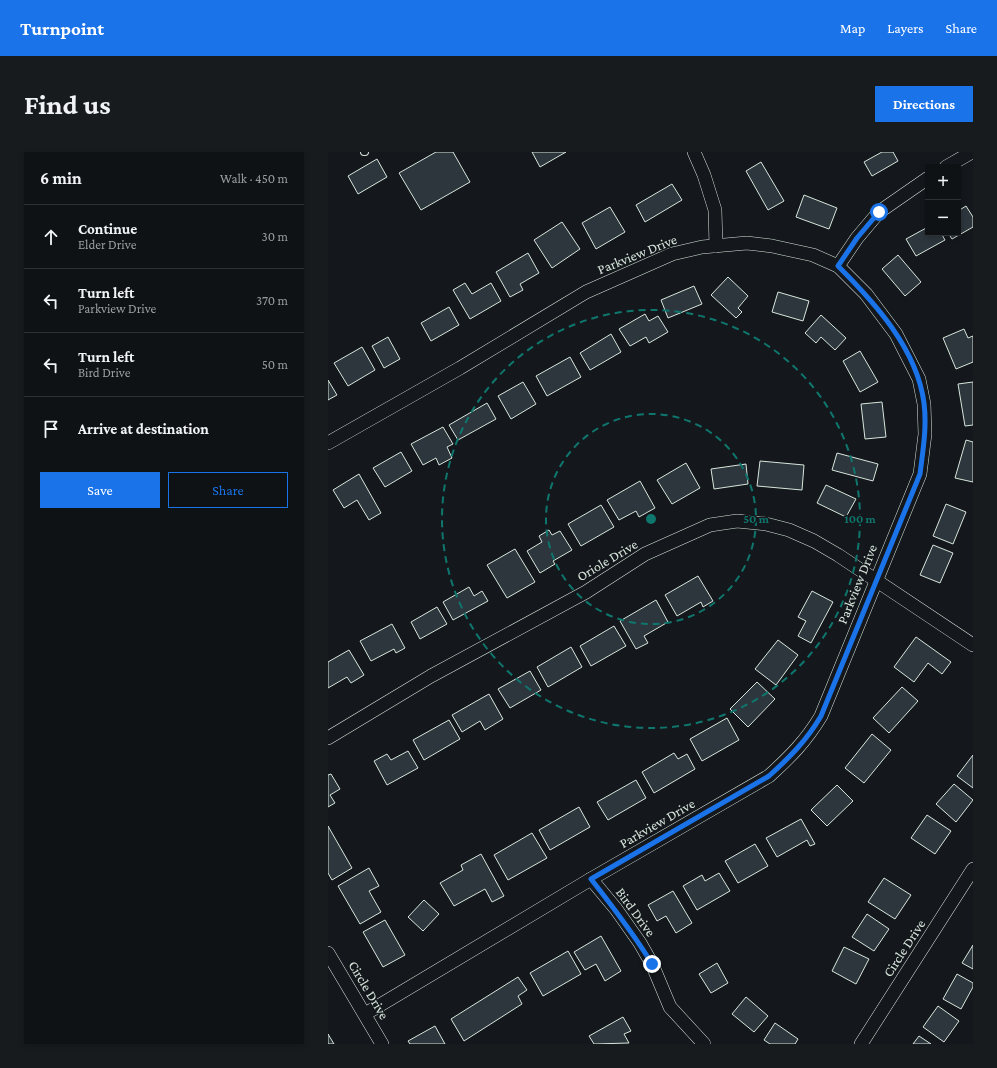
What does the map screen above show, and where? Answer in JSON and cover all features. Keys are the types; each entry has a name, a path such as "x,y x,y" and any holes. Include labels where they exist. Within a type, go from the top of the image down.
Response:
{"street":[{"path":"694,152 704,175 715,210 716,246"},
{"path":"951,164 972,152"},
{"path":"838,266 857,238 879,212 925,180"},
{"name":"Parkview Drive","path":"328,443 460,368 586,292 672,254 702,247 747,243 772,246 813,255 838,266 866,294 896,334 919,379 924,404 925,434 920,474 821,716 809,736 794,754 769,776 591,879 365,1014"},
{"name":"Oriole Drive","path":"328,738 431,676 586,592 645,554 710,525 737,521 766,524 789,530 814,541 838,555 973,645"},
{"name":"Circle Drive","path":"861,1044 973,869"},
{"name":"Bird Drive","path":"591,879 640,943 652,964 670,1007 704,1044"},
{"name":"Circle Drive","path":"328,953 382,1044"}],"building":[{"path":"436,152 453,152 470,182 421,210 399,173"},
{"path":"532,152 566,152 540,167"},
{"path":"882,152 893,152 898,161 872,176 864,162"},
{"path":"377,159 387,177 358,194 348,176"},
{"path":"761,162 784,201 768,210 746,171"},
{"path":"672,184 682,200 645,222 636,205"},
{"path":"804,195 837,208 829,229 796,217"},
{"path":"966,206 973,217 973,227 961,234 961,209"},
{"path":"610,207 625,232 596,249 582,223"},
{"path":"562,222 580,249 552,268 534,240"},
{"path":"925,229 925,236 943,236 945,240 916,256 906,239"},
{"path":"950,236 957,236 952,239"},
{"path":"528,253 539,273 520,284 523,290 510,297 496,272"},
{"path":"898,255 921,282 905,296 882,269"},
{"path":"728,277 748,296 738,308 742,312 736,318 711,295"},
{"path":"465,283 472,294 491,283 501,301 470,319 453,290"},
{"path":"694,286 702,304 668,318 661,300"},
{"path":"778,292 809,301 803,321 772,312"},
{"path":"449,307 459,325 431,341 421,323"},
{"path":"645,314 649,321 658,316 668,332 649,343 646,337 630,346 619,329"},
{"path":"821,315 846,338 835,350 821,337 816,343 805,333"},
{"path":"964,329 968,338 973,336 973,362 956,369 943,338"},
{"path":"611,334 621,352 590,370 580,353"},
{"path":"388,337 400,359 384,368 372,346"},
{"path":"362,347 375,370 348,386 334,363"},
{"path":"860,351 878,382 860,392 843,361"},
{"path":"570,357 581,377 547,396 536,376"},
{"path":"328,380 337,395 328,400"},
{"path":"523,382 536,404 511,419 498,396"},
{"path":"973,382 973,425 965,426 958,384"},
{"path":"882,402 886,437 865,439 861,404"},
{"path":"487,403 496,419 458,440 449,425"},
{"path":"443,427 453,444 447,447 452,458 439,465 436,458 423,465 411,444"},
{"path":"966,440 973,442 973,482 955,478"},
{"path":"401,452 412,471 385,487 373,468"},
{"path":"837,453 878,464 873,481 832,470"},
{"path":"760,461 804,465 802,490 757,486"},
{"path":"686,463 700,488 672,504 657,480"},
{"path":"746,464 748,484 714,489 711,469"},
{"path":"359,474 381,513 369,520 357,500 344,508 333,490"},
{"path":"640,481 655,508 639,517 636,511 619,520 607,500"},
{"path":"826,485 856,499 846,517 817,503"},
{"path":"946,504 966,512 953,544 933,536"},
{"path":"601,505 614,527 581,546 568,524"},
{"path":"549,530 552,535 560,531 572,550 553,561 555,564 540,573 527,551 542,542 539,536"},
{"path":"933,545 953,553 940,583 920,575"},
{"path":"515,549 535,582 507,598 487,565"},
{"path":"698,576 713,601 703,607 701,602 677,616 665,595"},
{"path":"469,587 474,596 482,591 488,601 453,620 443,602"},
{"path":"812,591 833,602 811,643 798,636 806,621 798,617"},
{"path":"656,600 668,622 644,636 648,643 636,649 620,621"},
{"path":"437,607 447,624 420,639 411,622"},
{"path":"392,624 405,648 396,653 394,649 371,661 360,641"},
{"path":"614,626 626,646 591,666 580,646"},
{"path":"916,637 951,662 942,674 928,663 914,682 894,667"},
{"path":"778,640 798,655 776,685 755,669"},
{"path":"571,647 582,667 548,687 537,667"},
{"path":"349,650 364,675 351,683 347,677 328,688 328,662"},
{"path":"530,671 541,690 510,708 498,689"},
{"path":"757,682 775,699 748,727 730,709"},
{"path":"902,687 918,701 889,733 873,718"},
{"path":"489,694 503,719 485,730 480,721 462,732 452,715"},
{"path":"727,718 739,740 702,761 690,739"},
{"path":"449,720 460,739 424,760 413,740"},
{"path":"872,734 891,750 864,783 845,768"},
{"path":"408,751 418,768 387,785 374,761 387,754 391,760"},
{"path":"674,753 678,759 687,754 695,769 654,793 642,772"},
{"path":"973,755 973,788 957,776"},
{"path":"331,774 340,789 330,795 335,803 328,807 328,775"},
{"path":"636,780 646,798 608,820 597,802"},
{"path":"954,784 973,800 956,822 936,804"},
{"path":"837,785 853,801 827,826 811,810"},
{"path":"579,807 590,827 550,850 539,830"},
{"path":"927,815 951,831 935,854 911,838"},
{"path":"801,819 815,844 810,846 807,840 777,857 766,838"},
{"path":"328,826 352,868 332,880 328,873"},
{"path":"532,833 547,858 508,880 494,855"},
{"path":"755,844 768,866 738,883 725,861"},
{"path":"481,854 504,896 492,902 485,889 454,906 440,883 463,870 461,865"},
{"path":"369,868 379,886 369,891 381,912 360,924 338,886"},
{"path":"719,873 730,891 697,910 683,886 702,875 705,881"},
{"path":"884,878 911,895 895,919 868,902"},
{"path":"673,891 692,923 676,933 666,916 657,921 648,905"},
{"path":"424,900 439,914 423,931 408,917"},
{"path":"867,914 889,929 874,951 852,937"},
{"path":"385,920 405,955 383,967 363,932"},
{"path":"601,936 621,971 605,981 596,964 585,970 574,952"},
{"path":"973,945 973,969 962,963"},
{"path":"844,947 869,959 856,984 832,971"},
{"path":"568,951 581,974 543,996 530,973"},
{"path":"717,963 728,983 711,993 699,974"},
{"path":"957,974 973,983 973,987 961,1009 943,999"},
{"path":"518,977 527,990 518,996 522,1004 464,1041 451,1019"},
{"path":"746,997 768,1016 754,1032 732,1014"},
{"path":"938,1006 959,1021 944,1042 923,1027"},
{"path":"623,1017 631,1031 624,1034 629,1043 594,1044 589,1036"},
{"path":"775,1023 798,1039 795,1044 770,1044 764,1040"},
{"path":"435,1026 445,1044 410,1044 408,1041"},
{"path":"328,1034 334,1044 328,1044"},
{"path":"919,1036 931,1044 913,1044"}],"route":[{"path":"652,964 640,943 591,879 769,776 794,754 809,736 821,716 920,474 925,434 924,404 919,379 912,361 896,334 866,294 838,266 857,238 879,212"}]}
